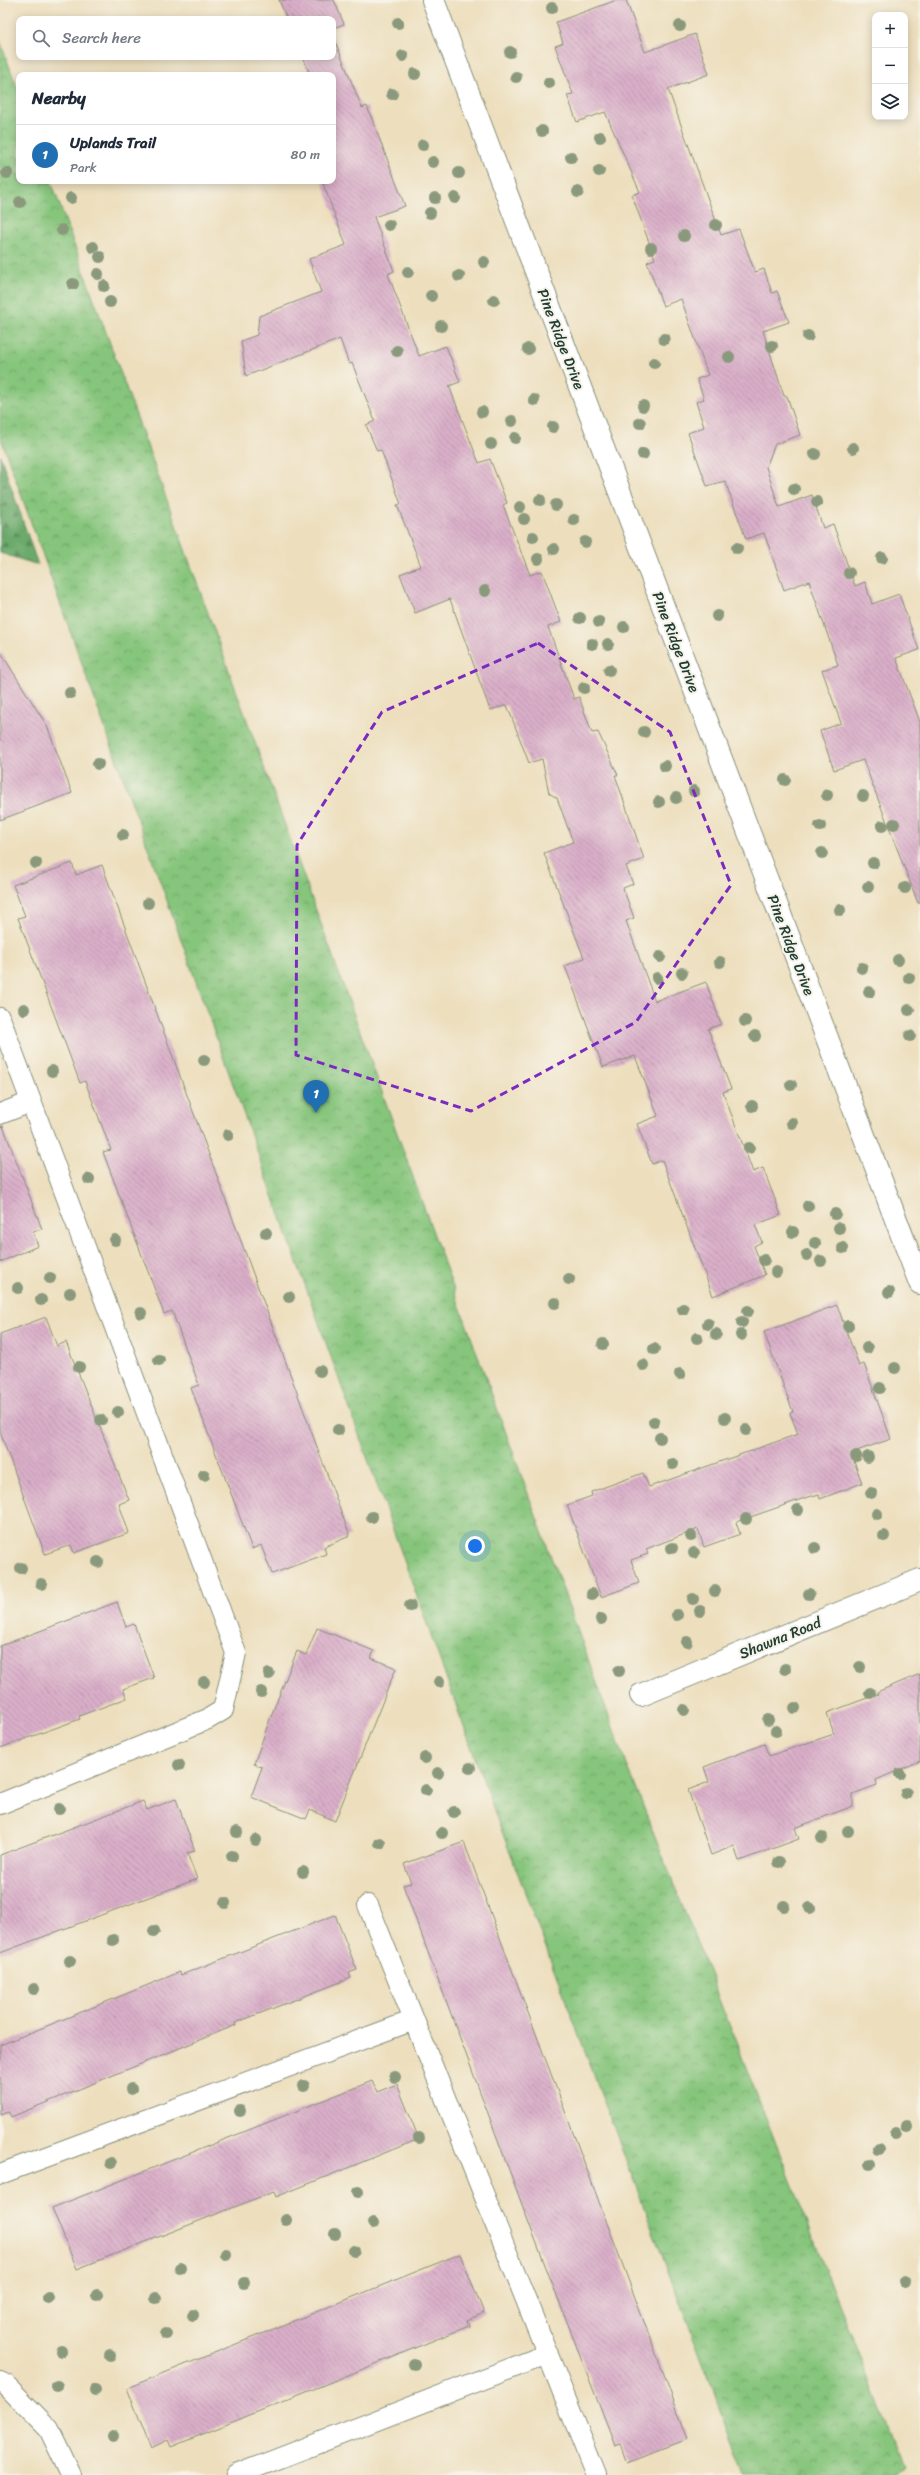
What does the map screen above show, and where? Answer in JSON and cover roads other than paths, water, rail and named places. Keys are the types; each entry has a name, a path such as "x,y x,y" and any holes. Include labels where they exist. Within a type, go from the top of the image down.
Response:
{"street":[{"name":"Pine Ridge Drive","path":"433,0 920,1283"},
{"name":"Shawna Road","path":"641,1695 920,1580"}],"lane":[{"path":"0,1018 236,1653 223,1710 208,1719 0,1804"},
{"path":"0,1114 31,1102"},
{"path":"368,1905 596,2475"},
{"path":"0,2174 414,2020"},
{"path":"236,2475 548,2354"},
{"path":"0,2382 6,2385 49,2430 71,2475"}],"place":[{"name":"Uplands Trail","path":"316,1113"}]}
